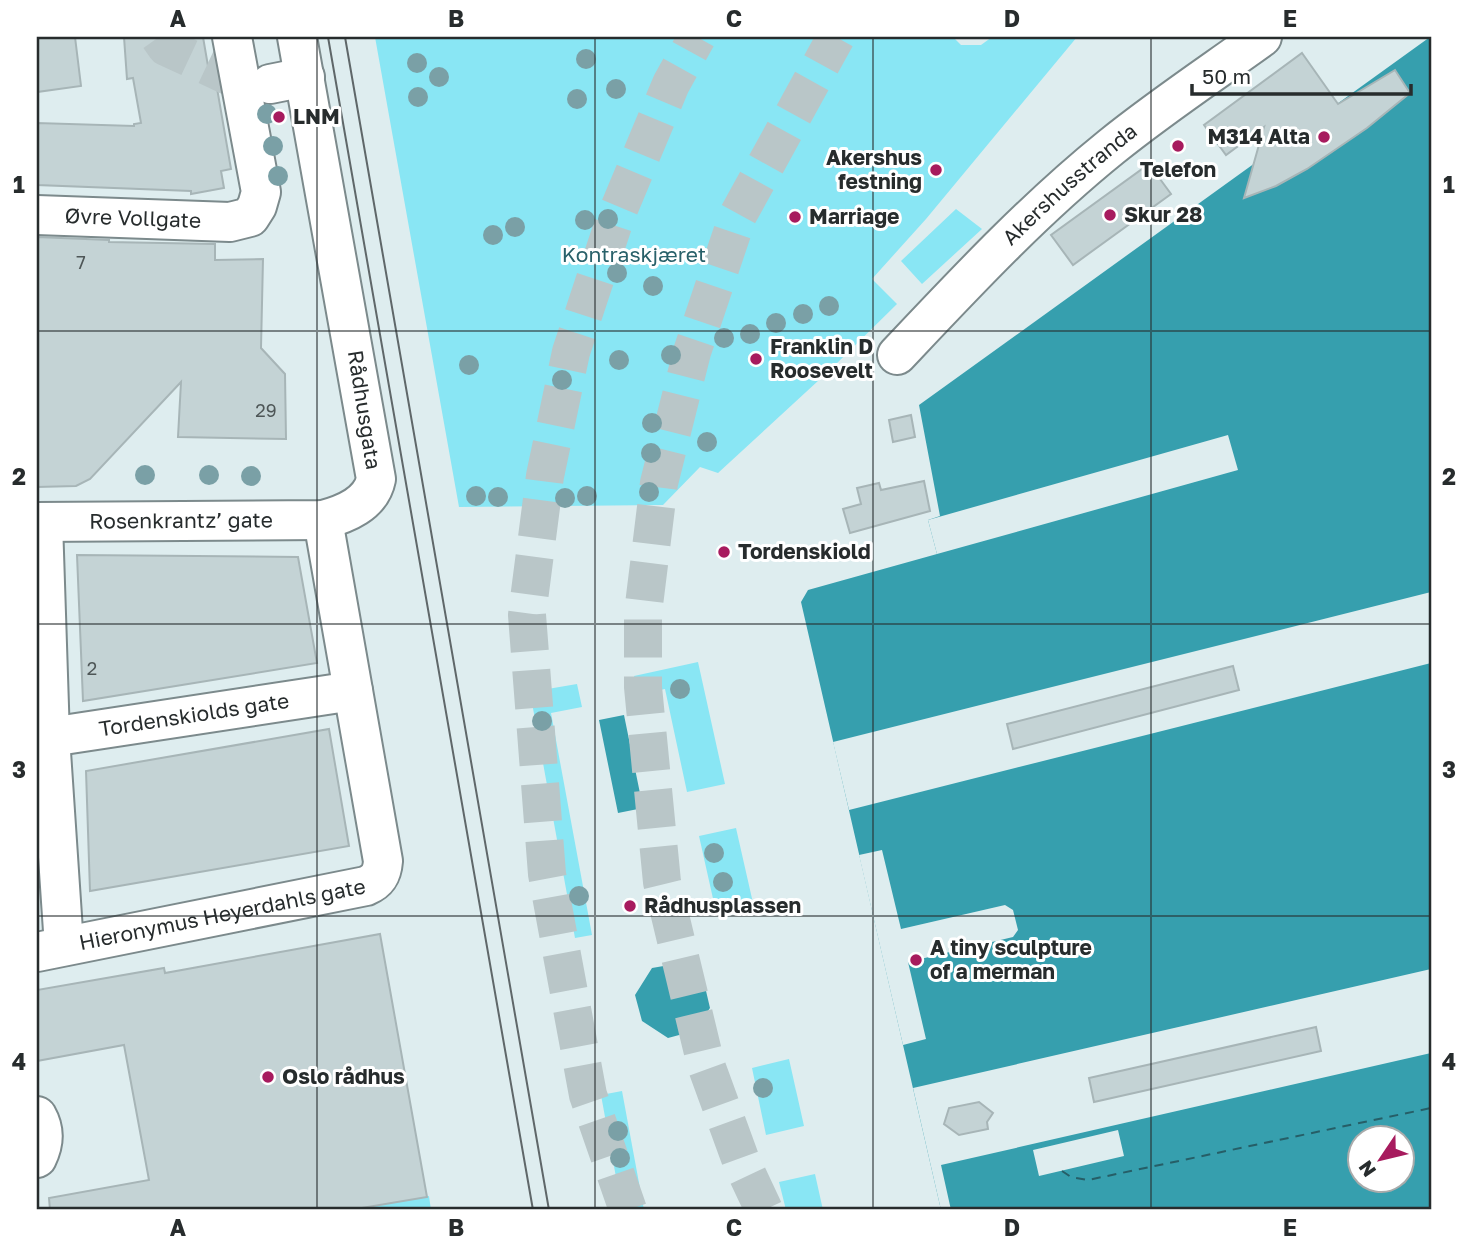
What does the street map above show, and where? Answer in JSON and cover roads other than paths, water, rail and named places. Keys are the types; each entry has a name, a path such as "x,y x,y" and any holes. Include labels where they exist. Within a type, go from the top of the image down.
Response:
{"street":[{"name":"Øvre Vollgate","path":"37,215 230,222 250,217 261,192 232,37"},
{"name":"Rådhusgata","path":"298,37 287,80 376,479 372,492 355,507 346,513 323,520"},
{"name":"Akershusstranda","path":"897,355 1054,195 1112,146 1262,37"},
{"name":"Rosenkrantz’ gate","path":"40,522 323,520"},
{"path":"323,520 353,691"},
{"path":"40,522 50,949"},
{"name":"Tordenskiolds gate","path":"44,738 353,691"},
{"name":"Hieronymus Heyerdahls gate","path":"50,949 366,886 378,878 383,861 353,691"},
{"path":"37,1116 43,1131 43,1144 37,1158"}],"tunnel":[{"path":"159,37 166,47 252,87 268,84"},
{"path":"628,1210 588,1095 547,874 527,615 545,476 571,352 616,216 671,84 697,37"},
{"path":"764,1210 741,1161 706,1065 662,882 643,687 643,613 659,483 692,352 738,215 836,37"}],"tram line":[{"path":"328,37 533,1210"},
{"path":"345,37 549,1210"}],"place":[{"name":"LNM","path":"279,117"},
{"name":"M314 Alta","path":"1324,137"},
{"name":"Telefon","path":"1178,146"},
{"name":"Akershus festning","path":"936,170"},
{"name":"Skur 28","path":"1110,215"},
{"name":"Marriage","path":"795,217"},
{"name":"Franklin D Roosevelt","path":"756,359"},
{"name":"Tordenskiold","path":"724,552"},
{"name":"Rådhusplassen","path":"630,906"},
{"name":"A tiny sculpture of a merman","path":"916,960"},
{"name":"Oslo rådhus","path":"268,1077"}],"park label":[{"name":"Kontraskjæret","path":"634,255"}]}
